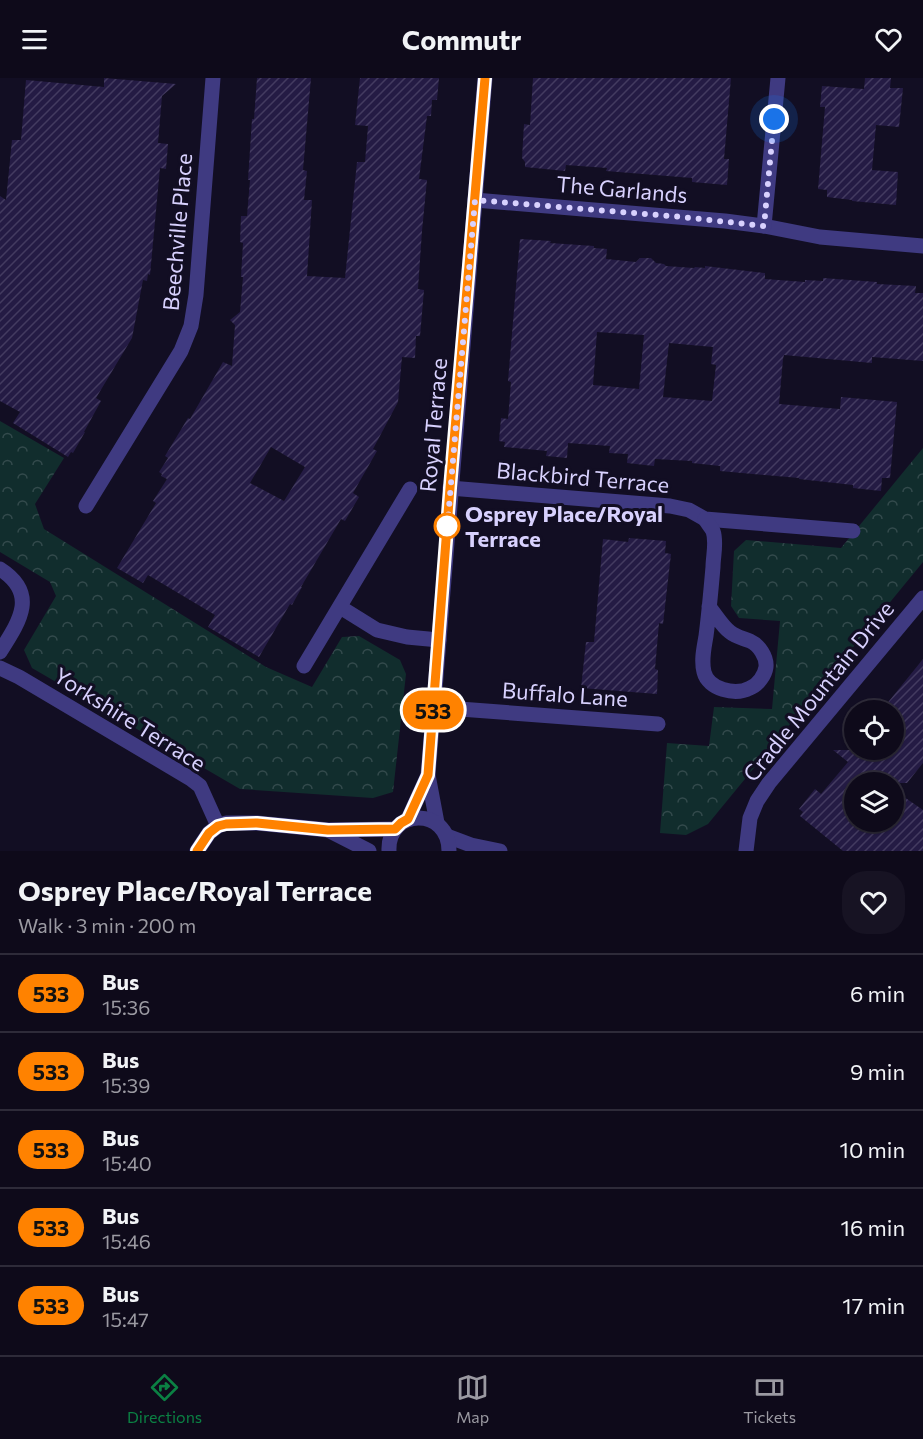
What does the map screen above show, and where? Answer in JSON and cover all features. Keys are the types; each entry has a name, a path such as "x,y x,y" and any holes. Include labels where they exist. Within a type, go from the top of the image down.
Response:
{"street":[{"name":"Beechville Place","path":"86,506 181,351 190,326 196,295 213,78"},
{"name":"Royal Terrace","path":"437,823 428,775 485,78"},
{"path":"764,226 778,78"},
{"name":"The Garlands","path":"475,200 682,217 764,226 820,237 923,246"},
{"name":"Blackbird Terrace","path":"450,488 670,506 689,510 705,519 852,531"},
{"path":"304,666 410,489"},
{"path":"705,519 712,531 714,544 710,607 703,661 704,673 707,681 715,687 739,691 750,688 761,678 766,669 766,659 752,642 739,638 728,630 710,607"},
{"path":"0,569 18,586 23,603 15,629 0,652"},
{"name":"Cradle Mountain Drive","path":"746,851 750,818 769,783 923,598"},
{"path":"340,607 377,630 407,637 438,640"},
{"name":"Yorkshire Terrace","path":"0,668 191,779 200,786 218,826"},
{"name":"Buffalo Lane","path":"433,706 658,724"},
{"name":"Royal Terrace","path":"408,819 428,775"},
{"path":"388,851 388,844 395,829 408,819 418,817 437,823 443,829 448,844 471,845 500,851"},
{"path":"197,851 209,833 218,826 226,824 257,823 328,830 395,829"},
{"path":"328,830 369,851"}],"green space":[{"path":"0,421 64,458 35,504 44,529 266,667 312,687 342,637 359,636 400,660 406,674 393,792 373,798 240,789 32,668 24,650 56,596 50,582 0,552"},
{"path":"923,448 923,562 708,824 686,835 660,833 667,743 709,746 714,707 772,709 780,621 739,618 731,606 734,551 746,540 841,548"}],"building":[{"path":"104,78 176,84 162,96 158,143 168,144 166,169 160,168 150,275 148,274 147,281 143,280 132,338 96,398 101,401 73,453 71,452 68,457 13,423 20,412 0,401 0,196 6,200 12,140 21,140 26,80 104,87"},
{"path":"257,78 311,78 303,170 307,171 304,200 312,200 307,276 345,278 357,162 365,162 368,126 355,125 360,78 439,78 437,100 432,100 431,116 427,116 419,179 427,180 418,289 424,290 420,336 416,336 415,358 402,357 398,402 373,449 377,451 353,493 359,497 345,521 341,519 292,605 290,604 259,657 208,627 215,615 148,575 143,583 117,568 156,503 153,501 167,479 159,472 168,458 165,456 188,418 190,419 223,362 232,366 235,325 230,320 240,312 243,277 241,277 243,243 240,242 241,216 247,216 252,119 254,119","holes":["271,447 305,467 284,501 250,483"]},
{"path":"533,78 731,78 724,159 729,159 727,185 692,182 692,178 606,171 607,168 566,165 565,171 525,167 522,158 524,124 530,125"},
{"path":"865,78 891,78 890,88 903,88 899,127 876,125 872,170 898,172 896,205 827,197 827,190 818,189 825,107 820,107 822,86 864,89"},
{"path":"520,239 607,249 606,259 636,262 640,258 651,258 656,263 666,266 705,268 705,266 765,273 765,279 805,282 805,280 823,281 823,278 916,286 915,293 923,293 923,361 872,357 872,363 784,355 783,359 779,404 840,409 841,397 897,402 890,478 882,478 881,491 799,478 720,471 720,466 692,463 692,461 655,459 654,466 627,463 628,454 609,453 610,446 568,443 567,458 546,456 547,451 504,447 505,442 499,441 501,418 508,419 511,382 508,381","holes":["597,332 644,335 639,389 593,385","669,343 713,347 711,364 716,365 712,401 663,397"]},
{"path":"629,538 666,541 665,553 671,554 663,624 659,623 655,669 658,670 657,694 581,688 586,642 594,642 603,539 628,542"},
{"path":"923,659 923,763 907,783 904,783 904,772 844,772 844,832 904,832 904,797 923,810 923,851 843,851 800,816 803,812 799,809 815,789 821,794 848,762 846,760 904,760 904,700 890,700"},
{"path":"833,750 844,750 844,759"}],"bus line":[{"name":"533","path":"197,851 209,833 218,826 226,824 257,823 328,830 395,829 408,819 428,775 485,78"}],"place":[{"name":"Osprey Place/Royal Terrace","path":"447,526"}],"route":[{"path":"447,526 447,531 475,200 764,226 774,119"}]}
